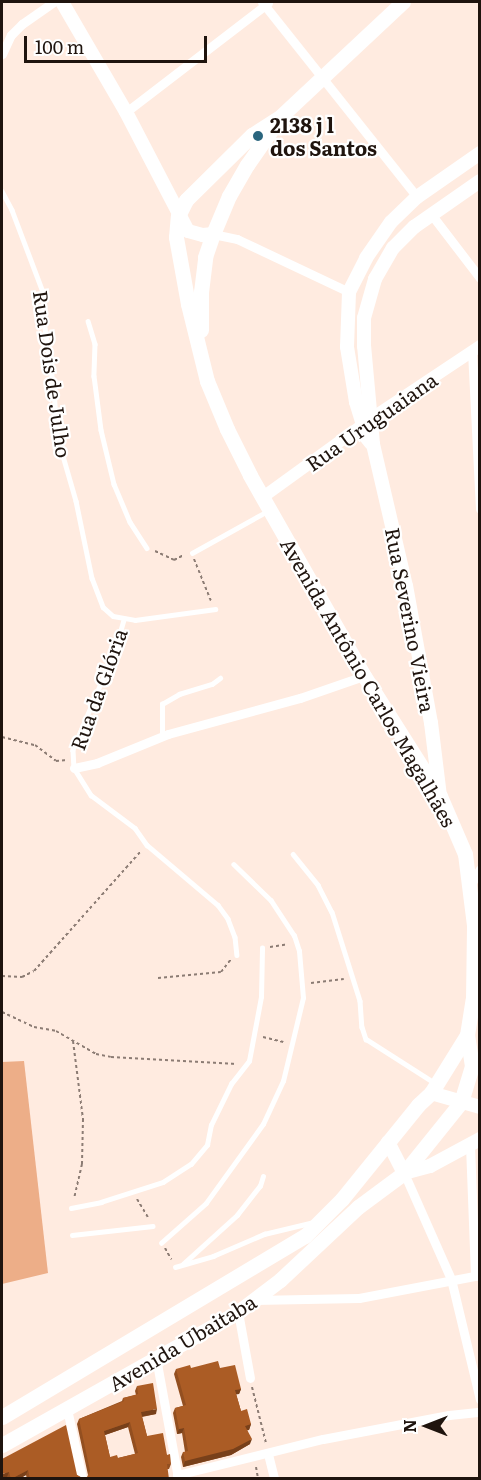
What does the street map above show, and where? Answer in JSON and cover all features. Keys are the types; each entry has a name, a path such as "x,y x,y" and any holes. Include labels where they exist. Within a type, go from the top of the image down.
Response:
{"main road":[{"path":"62,2 126,112 178,216 188,231 203,235 213,234"},
{"name":"Avenida Antônio Carlos Magalhães","path":"403,2 281,116 252,135 186,200 178,216 177,237 181,268 207,381 227,429 364,676 440,796 465,855 471,884 476,999 467,1035 434,1089"},
{"name":"Avenida Antônio Carlos Magalhães","path":"207,381 200,324 205,257 229,196 247,165 281,116"},
{"name":"Rua Severino Vieira","path":"440,796 431,723 406,586 373,444 347,347 350,292 357,274 377,240 391,222 417,197 480,153"},
{"name":"Rua Severino Vieira","path":"367,422 364,318 375,279 393,248 431,214 480,181"},
{"path":"202,184 218,185 229,196"},
{"name":"Avenida Antônio Carlos Magalhães","path":"462,1102 472,1066 467,1035"},
{"path":"434,1089 462,1102 480,1107"},
{"name":"Avenida Ubaitaba","path":"2,1417 305,1236 321,1222 434,1089"},
{"name":"Avenida Ubaitaba","path":"2,1445 238,1312 280,1280 358,1207 404,1173 462,1102"},
{"path":"388,1142 404,1173"},
{"name":"Avenida Ubaitaba","path":"404,1173 430,1166 475,1142"}],"street":[{"path":"2,54 11,35 22,24 53,2"},
{"path":"126,112 266,3 322,78 417,197"},
{"path":"431,214 480,278"},
{"path":"213,234 237,239 350,292"},
{"path":"476,349 480,509"},
{"name":"Rua Uruguaiana","path":"263,497 367,422 476,349"},
{"path":"73,764 97,763 162,736 300,698 364,676"},
{"path":"471,884 480,869"},
{"path":"254,1300 359,1298 405,1291 477,1275 475,1142"},
{"path":"404,1173 451,1279 480,1400"},
{"path":"238,1312 250,1378"},
{"path":"156,1358 177,1477 323,1439 449,1415 480,1412"},
{"path":"67,1410 82,1479"},
{"path":"268,1454 274,1479"}],"lane":[{"name":"Rua Dois de Julho","path":"2,191 12,210 43,292 57,435 76,501 92,578 106,611 124,620"},
{"path":"88,321 95,344 94,376 101,430 114,484 130,522 147,548"},
{"path":"192,553 262,514"},
{"name":"Rua da Glória","path":"73,764 78,734 116,648 124,620 160,618 215,609"},
{"path":"162,736 162,704 178,693 212,684 220,678"},
{"path":"73,764 91,795 135,828 147,845 218,905 228,919 235,937 237,955"},
{"path":"293,854 326,898 363,1012 362,1027 366,1039 434,1089"},
{"path":"161,1243 206,1203 260,1129 283,1082 303,999 303,984 296,943 271,901 234,865"},
{"path":"71,1208 101,1202 163,1182 191,1164 207,1145 211,1125 243,1066 249,1061 261,997 262,948"},
{"path":"263,1176 260,1186 237,1215 178,1266 213,1256 264,1234 309,1221 321,1222"},
{"path":"72,1235 152,1226"}],"path":[{"path":"147,548 174,560 192,553 215,609"},
{"path":"2,737 35,745 56,761 73,764"},
{"path":"2,976 22,977 34,971 147,845"},
{"path":"262,948 296,943"},
{"path":"158,978 220,972 227,961 237,955"},
{"path":"303,984 352,978"},
{"path":"2,1012 34,1027 56,1031 88,1051 111,1057 243,1066"},
{"path":"257,1036 292,1044"},
{"path":"71,1208 80,1181 83,1119 73,1041"},
{"path":"250,1378 268,1454"},
{"path":"254,1457 258,1479"}],"shaded area":[{"path":"24,1061 48,1273 2,1284 2,1062"}],"building":[{"path":"218,1361 220,1368 235,1365 241,1389 235,1390 241,1411 247,1409 251,1424 245,1426 252,1439 233,1449 185,1461 183,1452 188,1451 184,1428 179,1429 175,1408 186,1405 176,1369 190,1365 191,1368"},
{"path":"153,1383 157,1409 141,1412 147,1436 163,1433 167,1455 170,1454 171,1464 167,1464 169,1479 86,1479 90,1471 79,1419 124,1401 123,1398 138,1394 137,1386","holes":["130,1422 138,1453 118,1458 117,1455 110,1457 104,1431"]},
{"path":"66,1425 77,1475 84,1479 30,1479 28,1470 11,1479 9,1472 2,1474 2,1459"}],"place":[{"name":"2138 j l dos Santos","path":"258,136"}]}
